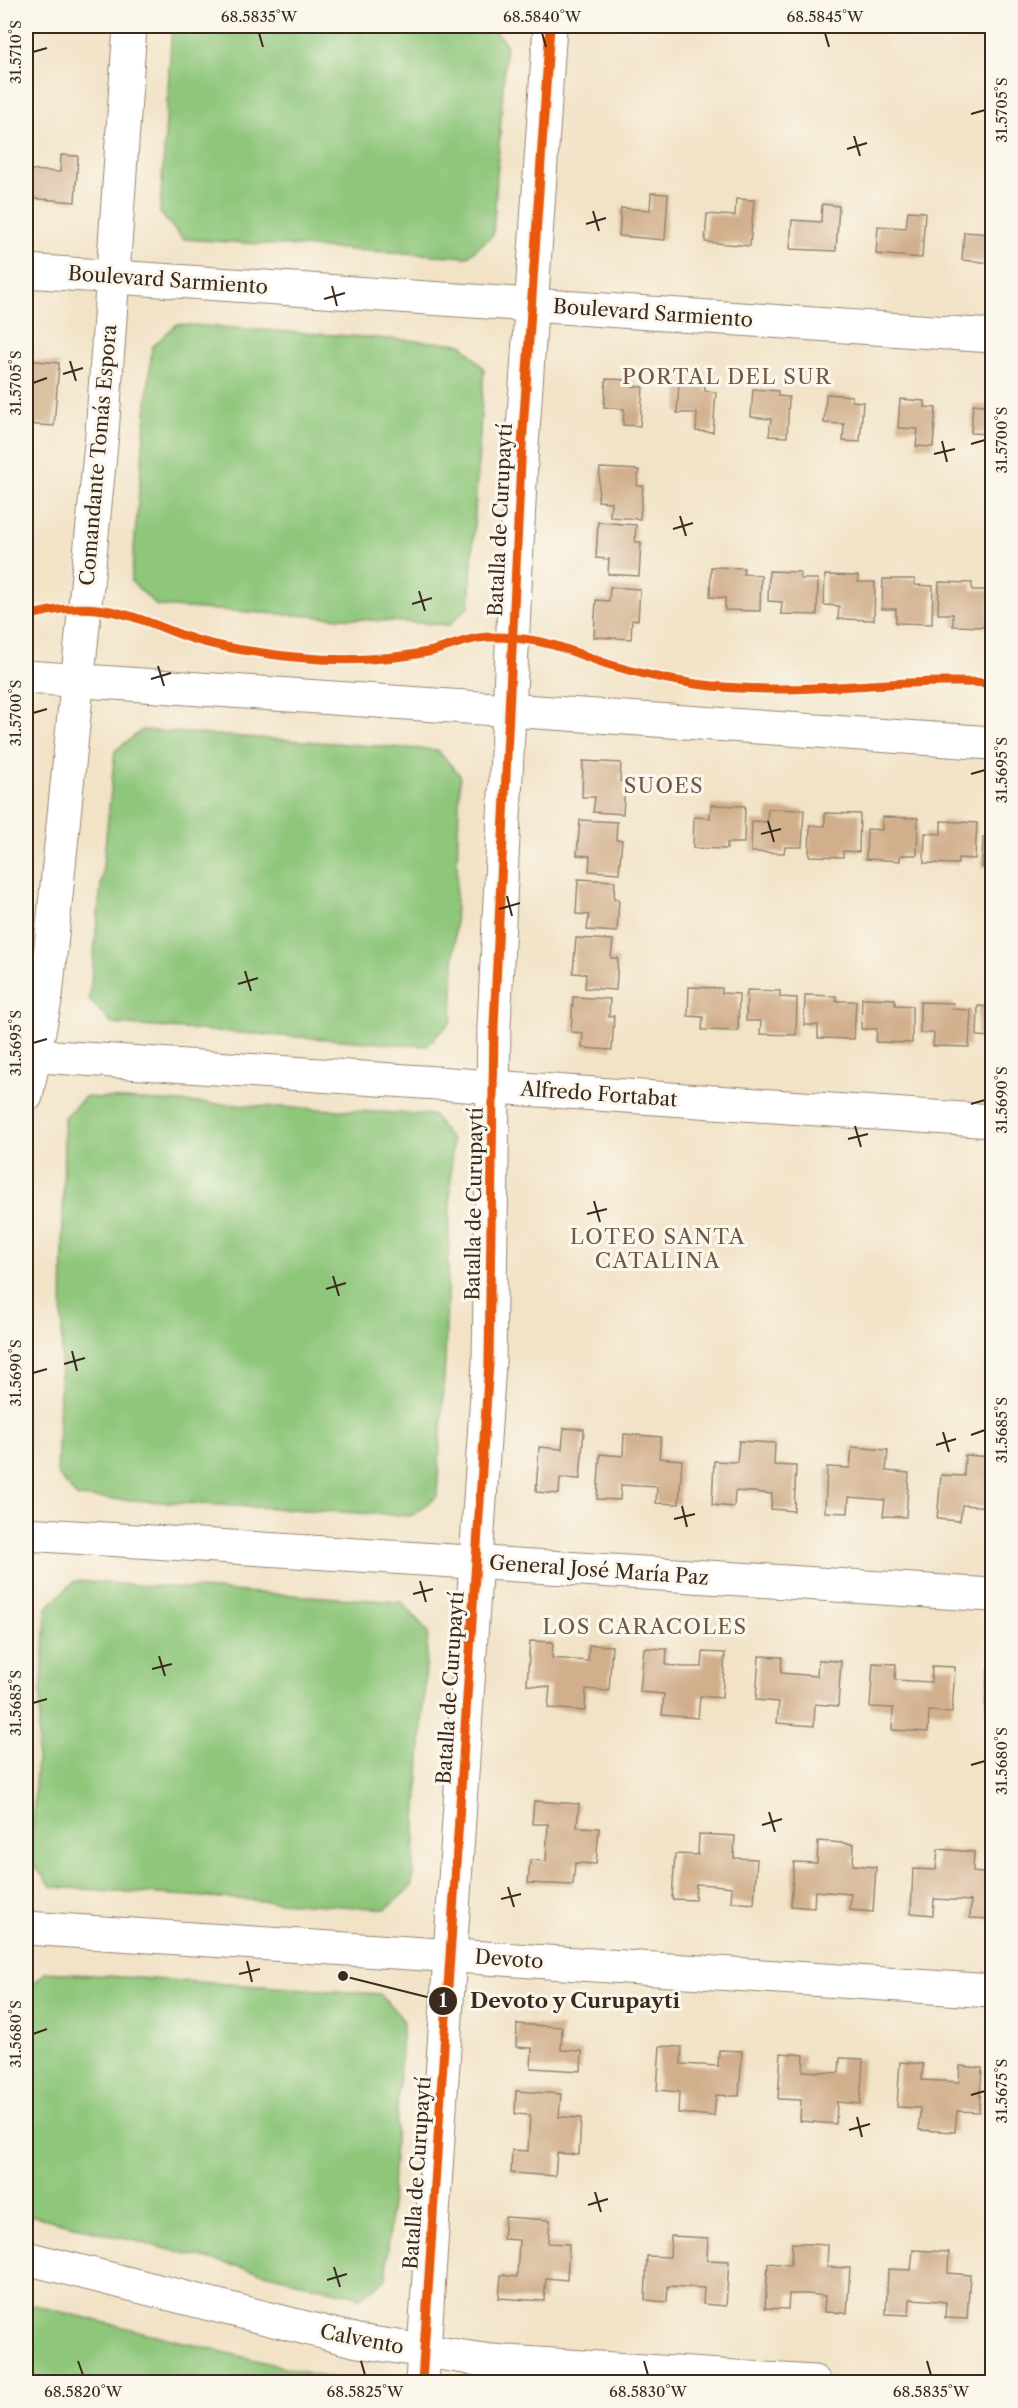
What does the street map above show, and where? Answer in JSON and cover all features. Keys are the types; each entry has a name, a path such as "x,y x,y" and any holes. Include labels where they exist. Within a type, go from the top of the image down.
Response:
{"street":[{"name":"Comandante Tomás Espora","path":"26,1096 30,1056 46,996 102,434 130,26"},
{"name":"Batalla de Curupaytí","path":"423,2367 489,1363 495,1015 531,304 550,26"},
{"name":"Boulevard Sarmiento","path":"26,271 993,336"},
{"path":"26,676 993,743"},
{"name":"Alfredo Fortabat","path":"30,1056 993,1121"},
{"name":"General José María Paz","path":"26,1534 993,1595"},
{"name":"Devoto","path":"26,1928 993,1991"},
{"name":"Calvento","path":"26,2258 358,2341 423,2367 491,2361 814,2382"}],"green space":[{"path":"172,26 490,26 506,44 493,235 467,257 183,239 160,213"},
{"path":"177,324 462,344 484,369 469,606 449,625 157,606 131,581 152,347"},
{"path":"142,730 437,750 460,775 452,1021 426,1046 112,1024 89,1000 115,751"},
{"path":"85,1097 433,1115 452,1141 445,1361 437,1496 411,1516 77,1497 57,1474 62,1336 64,1117"},
{"path":"75,1581 402,1602 428,1632 412,1886 386,1909 52,1887 30,1861 47,1607"},
{"path":"46,1972 380,1994 403,2020 386,2279 361,2297 30,2215 26,2209 26,1990"},
{"path":"26,2303 345,2382 26,2382"}],"building":[{"path":"61,155 78,156 75,202 29,198 31,170 60,172"},
{"path":"651,193 668,194 665,240 619,236 621,208 650,210"},
{"path":"736,199 754,200 750,246 705,242 707,214 735,216"},
{"path":"822,204 839,206 836,251 790,249 792,220 821,222"},
{"path":"908,211 925,212 922,258 876,254 878,226 906,228"},
{"path":"964,232 992,234 992,263 962,260"},
{"path":"26,360 59,363 54,426 26,424"},
{"path":"606,379 632,380 631,386 643,387 640,426 623,425 624,409 604,407"},
{"path":"679,384 705,385 705,391 716,392 713,432 696,431 697,413 677,413"},
{"path":"753,389 778,391 778,396 789,397 787,437 769,436 771,419 751,417"},
{"path":"826,394 852,396 852,401 863,402 860,442 843,441 844,424 824,423"},
{"path":"900,399 925,401 925,407 936,408 933,447 916,446 918,429 898,428"},
{"path":"973,404 992,406 992,434 971,433"},
{"path":"600,468 639,470 637,486 643,486 640,519 610,517 611,502 598,501"},
{"path":"598,522 636,525 635,542 641,542 639,576 608,574 609,559 596,558"},
{"path":"711,567 744,568 743,574 761,575 760,611 725,610 725,598 710,597"},
{"path":"769,571 800,572 800,579 818,579 817,615 781,614 782,602 768,601"},
{"path":"825,575 858,576 858,582 875,582 874,620 838,619 839,606 824,605"},
{"path":"883,579 915,579 915,585 933,586 932,624 896,623 896,609 882,609"},
{"path":"939,582 972,583 972,590 990,590 988,627 953,626 953,614 938,614"},
{"path":"610,587 640,589 638,620 632,620 631,639 594,637 596,600 609,601"},
{"path":"583,761 621,763 620,781 625,782 623,814 593,812 595,797 582,797"},
{"path":"711,805 745,806 744,843 727,843 727,849 693,848 694,817 710,818"},
{"path":"768,809 804,810 802,847 785,847 784,853 751,852 752,821 767,822"},
{"path":"825,813 860,814 859,852 843,851 843,857 809,856 810,825 825,826"},
{"path":"882,817 918,818 917,855 900,855 900,861 866,859 867,829 882,830"},
{"path":"580,820 617,822 616,840 622,840 619,873 589,871 590,856 577,855"},
{"path":"941,821 977,823 975,859 958,858 958,864 924,863 925,833 941,834"},
{"path":"983,837 992,837 992,868 982,867"},
{"path":"578,879 615,881 614,899 619,899 617,932 587,930 589,915 576,914"},
{"path":"576,938 613,940 611,958 618,958 616,990 585,988 586,974 573,973"},
{"path":"689,987 722,988 722,993 739,994 738,1031 702,1030 703,1017 688,1016"},
{"path":"747,990 780,991 780,997 797,998 796,1035 760,1034 761,1021 746,1021"},
{"path":"805,995 836,996 836,1001 856,1001 854,1039 818,1038 818,1025 804,1025"},
{"path":"573,997 610,999 609,1017 614,1016 612,1050 582,1048 583,1033 571,1032"},
{"path":"862,998 895,999 895,1005 912,1006 912,1043 876,1042 877,1029 861,1029"},
{"path":"920,1002 953,1003 952,1009 971,1010 969,1047 933,1046 934,1033 920,1033"},
{"path":"978,1006 992,1007 992,1037 977,1036"},
{"path":"564,1428 584,1429 580,1479 560,1478 559,1494 536,1492 539,1447 562,1449"},
{"path":"624,1434 661,1437 659,1458 682,1460 679,1504 656,1503 657,1487 621,1485 620,1500 597,1499 600,1454 623,1456"},
{"path":"739,1441 775,1443 774,1465 796,1466 794,1511 771,1509 772,1494 753,1492 735,1491 734,1507 712,1505 714,1461 737,1462"},
{"path":"852,1447 888,1450 886,1471 909,1473 906,1517 883,1516 885,1500 849,1497 848,1513 825,1512 827,1467 850,1468"},
{"path":"965,1455 992,1457 992,1507 962,1505 960,1521 937,1519 941,1475 964,1476"},
{"path":"530,1641 553,1642 552,1658 588,1661 589,1645 612,1646 609,1691 586,1689 585,1711 548,1708 550,1687 527,1685"},
{"path":"644,1648 667,1649 666,1665 684,1667 702,1667 703,1652 725,1653 722,1698 700,1696 698,1718 662,1715 664,1694 640,1692"},
{"path":"759,1656 782,1657 781,1673 817,1676 818,1660 841,1661 838,1706 815,1704 814,1726 777,1723 779,1702 756,1700"},
{"path":"873,1663 896,1664 895,1680 931,1682 932,1666 955,1667 952,1713 929,1711 928,1732 892,1730 893,1708 870,1707"},
{"path":"988,1669 992,1669 992,1714 985,1714"},
{"path":"534,1801 579,1804 577,1827 599,1828 596,1864 575,1863 573,1885 528,1883 530,1860 546,1861 548,1824 532,1824"},
{"path":"699,1834 735,1836 734,1858 757,1859 754,1904 731,1902 732,1887 713,1885 696,1884 695,1900 672,1899 675,1854 698,1855"},
{"path":"818,1841 854,1844 853,1865 876,1867 873,1912 850,1910 851,1894 815,1891 814,1908 791,1906 794,1862 817,1863"},
{"path":"938,1849 974,1852 973,1872 992,1874 992,1919 970,1918 971,1901 934,1899 933,1915 911,1913 913,1869 936,1870"},
{"path":"517,2024 562,2027 561,2050 582,2051 581,2071 531,2068 532,2048 516,2047"},
{"path":"660,2046 682,2047 681,2064 718,2066 719,2050 742,2051 739,2096 716,2095 714,2116 678,2113 679,2092 657,2090"},
{"path":"781,2053 804,2055 803,2071 839,2073 840,2058 863,2059 860,2104 837,2102 836,2124 800,2121 801,2100 778,2099"},
{"path":"900,2062 923,2064 922,2080 959,2082 960,2066 982,2068 979,2112 957,2111 955,2132 919,2130 920,2108 897,2107"},
{"path":"516,2091 561,2094 559,2117 581,2118 579,2155 557,2153 555,2176 511,2173 512,2150 528,2151 530,2115 515,2114"},
{"path":"505,2217 550,2220 548,2243 569,2244 567,2280 546,2278 544,2301 499,2298 501,2275 517,2277 519,2240 503,2239"},
{"path":"671,2236 708,2238 707,2260 729,2261 726,2306 703,2304 704,2288 668,2286 667,2302 645,2300 647,2256 670,2257"},
{"path":"792,2243 828,2245 827,2267 850,2268 847,2313 824,2312 825,2296 807,2294 789,2294 788,2309 765,2308 768,2263 791,2265"},
{"path":"913,2250 949,2252 948,2273 970,2275 967,2319 945,2318 946,2302 927,2300 910,2299 909,2315 886,2314 888,2269 911,2270"}],"cycle path":[{"path":"422,2382 489,1363 494,1026 521,461 550,26"},
{"path":"26,617 61,609 99,609 132,616 193,639 216,645 277,655 342,660 407,656 482,637 514,638 553,645 606,664 665,679 733,688 992,683"}],"place":[{"name":"Devoto y Curupayti","path":"343,1976"}],"district":[{"name":"PORTAL DEL SUR","path":"727,376"},
{"name":"SUOES","path":"664,785"},
{"name":"LOTEO SANTA CATALINA","path":"658,1248"},
{"name":"LOS CARACOLES","path":"645,1626"}]}
